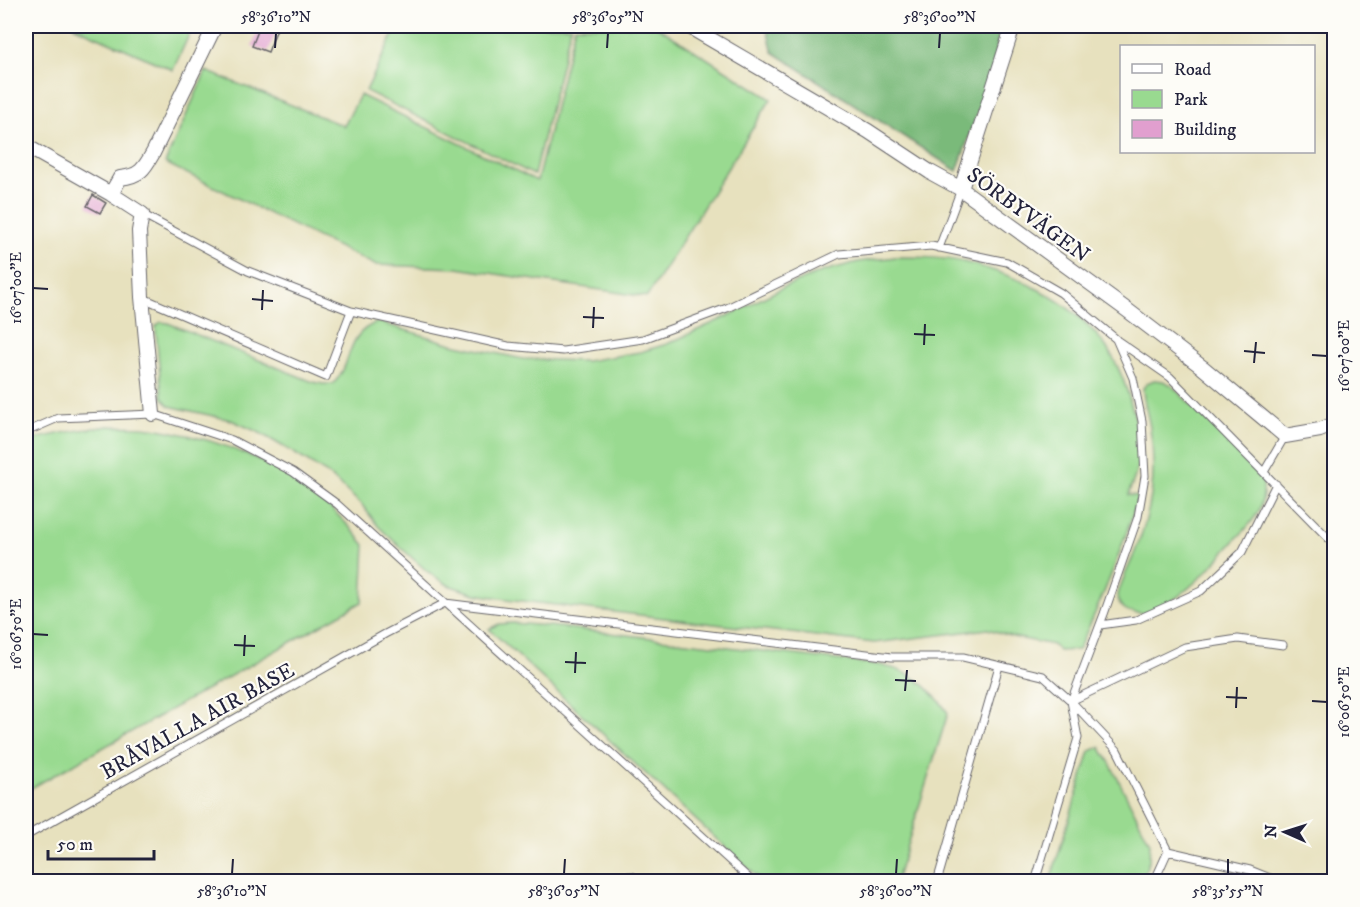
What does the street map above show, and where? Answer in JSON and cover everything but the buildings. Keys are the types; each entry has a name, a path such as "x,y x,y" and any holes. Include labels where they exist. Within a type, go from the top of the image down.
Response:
{"street":[{"path":"111,194 120,178 133,177 144,169 215,26"},
{"name":"SÖRBYVÄGEN","path":"688,26 868,131 930,172 961,189 1202,367 1286,436"},
{"path":"961,189 1013,26"},
{"path":"26,146 142,214 139,231 142,297 153,414"},
{"path":"1286,436 1320,430 1335,424"}],"lane":[{"path":"939,248 961,189"},
{"path":"142,214 248,271 351,310 508,346 563,351 643,339 727,309 839,254 931,246 1007,262 1061,293 1116,339 1170,377 1335,544"},
{"path":"142,297 326,377 351,310"},
{"path":"1035,882 1078,738 1071,701 1138,517 1145,476 1142,421 1133,378 1116,339"},
{"path":"26,432 58,418 153,414 232,440 293,472 337,504 753,882"},
{"path":"1264,472 1286,436"},
{"path":"1100,625 1136,620 1201,591 1242,552 1276,484"},
{"path":"445,603 892,657 963,657 1043,676 1071,701 1117,750 1168,851"},
{"name":"BRÅVALLA AIR BASE","path":"26,836 385,634 445,603"},
{"path":"1071,701 1185,647 1238,639 1283,645"},
{"path":"937,882 999,666"},
{"path":"1154,882 1168,851"},
{"path":"1168,851 1250,870 1280,882"},
{"path":"578,882 589,878 632,876 645,882"}],"green space":[{"path":"73,26 193,26 173,70"},
{"path":"397,26 571,26 534,175 366,91"},
{"path":"575,26 656,26 771,99 647,297 457,268 375,265 165,163 206,71 344,126 360,95 537,181"},
{"path":"766,26 1000,26 994,66 957,171 773,52"},
{"path":"895,257 938,258 964,262 1021,281 1056,300 1088,325 1106,346 1118,367 1139,436 1138,464 1128,495 1138,496 1111,574 1078,650 1059,651 1053,645 988,629 874,643 475,594 448,585 428,572 378,526 362,505 329,475 260,433 231,420 169,406 162,397 156,332 156,326 161,322 313,382 333,384 340,376 359,334 378,322 452,344 523,359 586,361 640,352 667,344 784,287 824,271 858,262"},
{"path":"1154,380 1171,385 1258,471 1262,480 1263,495 1259,510 1252,522 1200,577 1180,595 1158,609 1136,613 1122,607 1118,596 1140,540 1150,500 1153,452 1143,388"},
{"path":"109,426 153,428 213,442 263,462 308,489 328,506 365,545 362,602 26,791 26,442 57,434"},
{"path":"513,623 880,665 906,673 920,682 948,713 896,881 762,881 489,629 499,624"},
{"path":"1100,747 1150,843 1149,861 1139,882 1050,881 1090,751"}]}
